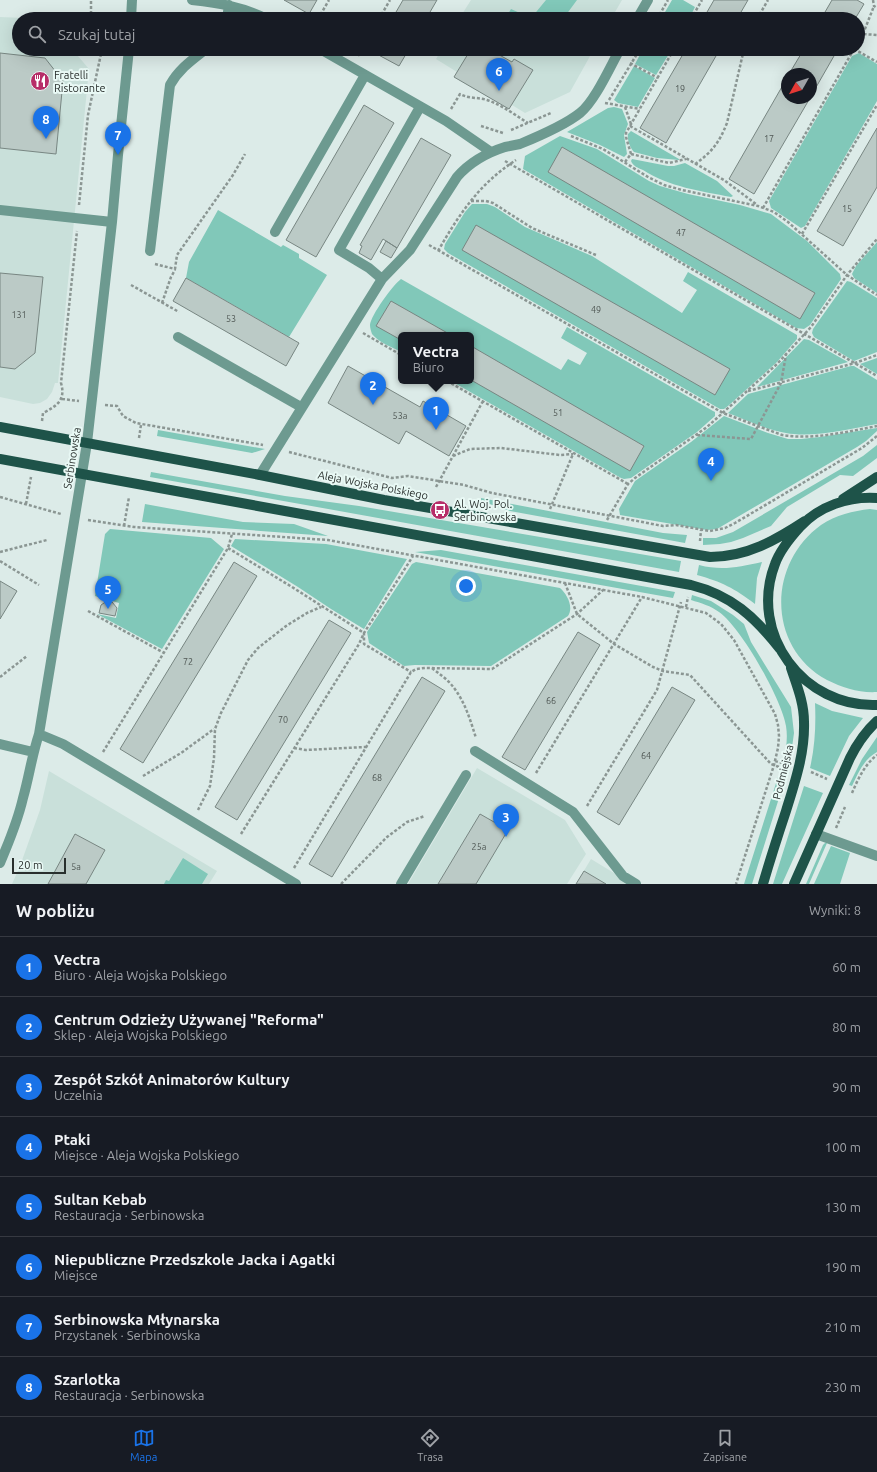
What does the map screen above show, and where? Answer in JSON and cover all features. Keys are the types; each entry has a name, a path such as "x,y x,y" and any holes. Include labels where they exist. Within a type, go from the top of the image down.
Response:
{"main road":[{"name":"Aleja Wojska Polskiego","path":"0,427 260,475 384,500 710,557 734,555 763,546 780,538 819,512 833,505"},
{"path":"0,459 691,585 716,592 739,606 752,617 767,632 790,665 804,680 818,690 834,698 850,703 877,705"},
{"path":"833,505 877,477"},
{"path":"833,505 868,497 877,498"},
{"path":"780,649 770,620 768,601 770,582 775,564 783,547 806,521"},
{"name":"Podmiejska","path":"762,884 799,768 804,738 804,721 799,690 790,665"},
{"path":"794,884 838,784 857,745 877,721"}],"street":[{"path":"131,12 132,0"},
{"path":"192,0 229,5 251,12"},
{"path":"641,12 648,0"},
{"path":"228,12 229,5"},
{"name":"Serbinowska","path":"0,863 23,799 33,752 39,734 82,475 92,403 112,222 128,56"},
{"path":"150,251 170,85 175,75 197,56"},
{"path":"332,56 446,121 491,152"},
{"path":"260,475 301,406 382,279 410,250 465,167 491,152 519,144 553,128 581,112 590,100 616,56"},
{"path":"275,232 365,75"},
{"path":"382,279 369,268 339,250 420,107"},
{"path":"0,210 112,222"},
{"path":"178,337 301,406"},
{"path":"39,734 63,744 96,763 292,881"},
{"path":"0,744 33,752"},
{"path":"475,751 573,812 623,876 636,884"},
{"path":"401,884 466,775"},
{"path":"816,834 877,856"}],"path":[{"path":"90,12 91,0"},
{"path":"322,12 329,0"},
{"path":"384,12 390,0"},
{"path":"661,12 668,0"},
{"path":"696,12 702,0"},
{"path":"761,12 768,0"},
{"path":"865,30 876,7 873,0"},
{"path":"865,34 877,35"},
{"path":"865,55 877,62"},
{"path":"360,56 365,59"},
{"path":"624,56 658,78"},
{"path":"631,154 626,133 670,56"},
{"path":"695,164 707,155 716,145 723,133 727,123 742,56"},
{"path":"763,208 850,56"},
{"path":"451,109 460,94 468,98 481,98 493,102 528,123"},
{"path":"590,100 640,109"},
{"path":"444,105 456,112"},
{"path":"802,234 877,105"},
{"path":"625,107 631,125 686,159 724,180 758,206"},
{"path":"476,124 503,133 554,111"},
{"path":"553,128 603,149 664,185 758,206 774,212 802,234 847,275 877,295"},
{"path":"491,152 877,376"},
{"path":"162,302 175,269 177,255 233,174 245,154"},
{"path":"631,154 669,162 678,162 686,159"},
{"path":"625,162 631,154"},
{"path":"438,251 459,215 470,201 492,178 522,156"},
{"path":"470,201 493,203 532,228 596,255"},
{"path":"418,239 723,413 782,435 803,437 845,432 877,426"},
{"path":"607,520 628,484 634,478 697,435 748,391 786,354 811,327 847,275 877,239"},
{"path":"154,264 175,269"},
{"path":"131,285 179,312"},
{"path":"352,327 398,353"},
{"path":"697,435 752,439 781,383 786,354"},
{"path":"748,391 854,363 877,355"},
{"path":"452,384 628,484"},
{"path":"43,413 54,408 62,399 64,392"},
{"path":"62,399 117,406 124,416 136,424 262,445 392,478 408,476 464,485 492,494 609,516 663,526 676,525 710,531 718,531 742,519 862,448 877,436"},
{"path":"436,487 483,401"},
{"path":"453,456 470,448 501,448 560,455 573,453"},
{"path":"550,509 573,453"},
{"path":"0,497 74,517 103,523 134,527 328,540 642,597 706,613 725,628 734,640 775,714 778,725 778,748 774,765 736,884"},
{"path":"96,763 228,548 232,534"},
{"path":"0,552 47,540"},
{"path":"228,548 292,587 364,634"},
{"path":"234,846 413,556"},
{"path":"0,561 39,585"},
{"path":"566,583 577,614 614,644 653,667 690,675 771,764 779,767"},
{"path":"292,881 411,672 416,669 432,668 492,669 577,614 603,590"},
{"path":"535,775 642,597"},
{"path":"587,806 657,690 681,602"},
{"path":"192,821 210,786 214,758 215,729 248,660 258,648 286,626 307,613 322,607"},
{"path":"88,611 164,653"},
{"path":"364,634 364,644 411,672"},
{"path":"0,677 27,656"},
{"path":"432,668 448,681 461,699 477,741 475,751"},
{"path":"134,786 142,777 181,753 215,729"},
{"path":"294,748 306,750 367,747"},
{"path":"851,795 859,776 877,755"},
{"path":"775,761 799,768 838,784"},
{"path":"832,840 846,806"},
{"path":"341,884 387,837 407,822 428,816 441,816"}],"shaded area":[{"path":"471,0 622,0 615,12 463,12"},
{"path":"0,17 12,18 12,56 78,56 89,69 58,383 55,383 52,392 47,399 40,403 33,404 0,397"},
{"path":"438,56 590,56 570,92 525,113 512,105 509,109 454,77 457,72 436,59"},
{"path":"477,768 565,820 586,854 567,884 408,884"},
{"path":"49,771 217,871 209,884 12,884 40,810"},
{"path":"591,859 632,884 576,884"}],"green space":[{"path":"546,0 577,0 568,12 536,12"},
{"path":"672,0 683,0 695,7 692,12 665,12"},
{"path":"511,9 518,12 509,12"},
{"path":"639,56 668,56 656,75 635,64"},
{"path":"852,56 864,56 877,64 877,101 805,226 801,228 771,208 769,201"},
{"path":"634,66 655,78 638,107 618,103 614,100"},
{"path":"614,107 622,109 628,124 624,135 627,154 624,157 600,145 567,132 608,108"},
{"path":"631,131 679,160 657,158 634,152 630,146 628,138 628,134"},
{"path":"560,136 597,149 649,181 660,186 771,214 807,241 840,274 841,279 810,325 804,329 796,328 523,169 525,156"},
{"path":"632,159 668,166 685,163 717,181 733,196 731,197 697,190 664,181 636,167 631,161"},
{"path":"472,204 487,204 495,207 525,227 592,256 682,313 697,290 683,281 688,272 797,335 797,339 777,362 728,406 724,409 720,409 448,253 444,249 445,244 465,212"},
{"path":"218,210 281,247 283,245 299,254 299,258 327,275 289,337 186,278 189,262"},
{"path":"877,242 877,293 854,278 852,274 856,266"},
{"path":"401,279 561,370 568,359 580,365 587,353 561,338 567,327 715,412 715,416 697,432 631,478 621,478 456,384 474,384 474,332 398,332 398,350 381,342 375,337 370,328 371,320 393,287"},
{"path":"847,281 877,298 877,352 854,361 814,337 812,333 813,329"},
{"path":"804,339 809,340 848,362 757,387"},
{"path":"877,358 877,374 860,364"},
{"path":"854,366 877,380 877,424 819,434 796,434 771,430 728,413 748,394"},
{"path":"724,416 788,439 820,437 877,428 877,431 857,447 717,529 707,530 620,515 619,509 635,481 691,442"},
{"path":"158,430 265,449 252,453 157,436"},
{"path":"877,445 877,458 853,476 840,475 787,507 771,526 731,542 703,545 703,538 716,538 733,532 863,456"},
{"path":"151,472 285,496 359,506 681,561 679,572 150,477"},
{"path":"481,498 663,533 687,535 685,543 510,511 481,501"},
{"path":"145,504 243,522 294,524 328,536 142,522"},
{"path":"870,509 877,510 877,692 857,691 839,685 827,680 807,665 793,647 784,627 781,605 783,582 791,561 803,542 821,525 839,516 851,512"},
{"path":"110,529 211,538 224,549 162,649 97,614 116,618 119,603 95,596 105,534"},
{"path":"235,539 326,544 407,559 364,629 231,546"},
{"path":"441,550 675,592 673,598 415,552"},
{"path":"416,562 560,588 569,601 570,612 568,616 491,666 404,666 369,643 367,632 412,564"},
{"path":"762,562 757,578 755,604 728,586 697,575 699,565 723,568 738,567"},
{"path":"692,595 711,601 744,624 751,642 791,707 794,733 790,762 784,760 787,735 783,714 769,682 749,648 728,620 713,608 691,600"},
{"path":"815,703 832,711 863,718 849,736 830,776 810,768 815,736"},
{"path":"877,737 877,752 868,758 859,771 852,786 849,785 862,759"},
{"path":"778,777 785,779 752,884 744,884"},
{"path":"804,786 823,793 782,884 773,884"},
{"path":"827,843 809,884 806,884 823,845"},
{"path":"831,846 850,853 840,884 814,884"},
{"path":"183,858 208,874 202,884 164,884 166,880 169,881"}],"building":[{"path":"284,0 317,0 310,12 305,12"},
{"path":"403,0 437,0 430,12 396,12"},
{"path":"714,0 748,0 741,12 707,12"},
{"path":"832,0 857,0 864,4 859,12 825,12"},
{"path":"0,53 12,54 12,56 45,58 63,81 56,154 0,148"},
{"path":"380,56 405,56 399,66"},
{"path":"467,56 501,56 512,62 514,59 533,70 509,109 454,77"},
{"path":"682,56 716,56 666,143 640,128"},
{"path":"800,56 834,56 817,86 817,68 793,68"},
{"path":"781,88 781,104 806,104 754,194 729,179"},
{"path":"364,105 394,123 316,257 286,240"},
{"path":"877,128 877,187 843,246 817,231"},
{"path":"421,138 451,155 397,248 383,239 371,260 359,253 362,246 360,245"},
{"path":"562,147 815,293 800,319 548,172"},
{"path":"476,225 730,369 715,395 462,250"},
{"path":"386,241 397,248 391,258 380,252"},
{"path":"0,273 43,277 35,353 15,369 0,367"},
{"path":"186,278 299,343 286,366 173,301"},
{"path":"391,301 446,332 398,332 398,338 376,326"},
{"path":"474,348 644,446 630,471 474,382"},
{"path":"348,366 420,407 423,401 466,426 449,456 406,431 399,444 328,403"},
{"path":"234,562 257,576 143,763 120,749"},
{"path":"0,581 17,591 0,619"},
{"path":"107,601 112,602 117,608 115,616 99,613 101,605"},
{"path":"329,620 351,633 237,820 215,807"},
{"path":"578,632 600,645 525,770 502,757"},
{"path":"422,677 445,691 332,877 309,864"},
{"path":"672,687 695,700 619,825 597,812"},
{"path":"480,814 508,830 476,884 438,884"},
{"path":"75,834 105,850 86,884 48,884"},
{"path":"584,871 606,884 576,884"}],"place":[{"name":"Fratelli Ristorante","path":"40,81"},
{"name":"Niepubliczne Przedszkole Jacka i Agatki","path":"499,91"},
{"name":"Szarlotka","path":"46,139"},
{"name":"Serbinowska Młynarska","path":"118,155"},
{"name":"Centrum Odzieży Używanej \"Reforma\"","path":"373,405"},
{"name":"Vectra","path":"436,430"},
{"name":"Ptaki","path":"711,481"},
{"name":"Al. Woj. Pol. Serbinowska","path":"440,510"},
{"name":"Sultan Kebab","path":"108,609"},
{"name":"Zespół Szkół Animatorów Kultury","path":"506,837"}]}
